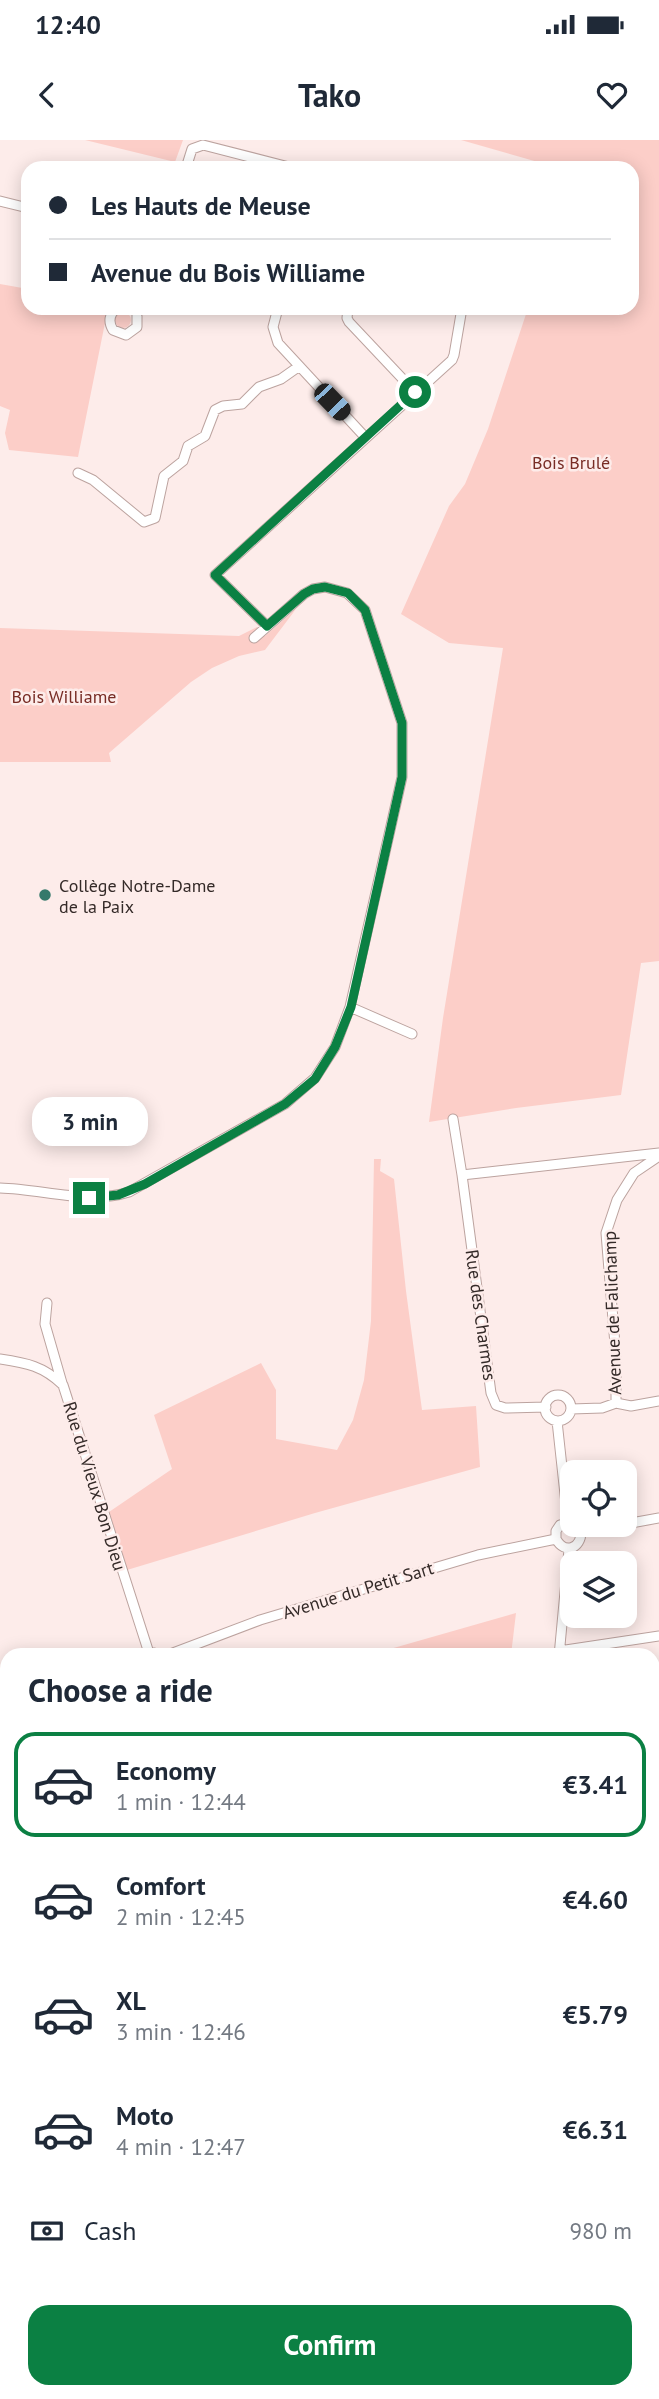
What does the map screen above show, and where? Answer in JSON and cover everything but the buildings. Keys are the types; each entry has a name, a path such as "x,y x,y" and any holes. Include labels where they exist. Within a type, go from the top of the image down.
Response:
{"street":[{"path":"188,161 192,149 203,145 266,161"},
{"path":"0,201 21,206"},
{"path":"112,315 110,324 119,334 132,333 139,320 138,315"},
{"path":"276,315 274,336 298,366 365,437"},
{"path":"347,315 349,322 415,392"},
{"path":"267,626 215,575 454,355 461,315"},
{"path":"78,473 93,480 144,522 155,518 164,476 183,461 188,446 205,436 215,410 223,406 242,404 259,387 281,379 298,366"},
{"path":"0,1188 29,1189 89,1198 129,1192 285,1104 315,1079 335,1047 351,1007 402,777 402,723 365,610 348,593 325,587 313,589 254,638"},
{"path":"351,1007 412,1034"},
{"name":"Rue des Charmes","path":"453,1119 491,1393 496,1405 505,1408 546,1407"},
{"path":"462,1175 659,1154"},
{"name":"Avenue de Falichamp","path":"571,1409 602,1408 616,1403 616,1357 606,1233 617,1200 634,1173 659,1154"},
{"path":"626,1156 634,1173"},
{"path":"47,1303 45,1324 63,1385"},
{"name":"Rue du Vieux Bon Dieu","path":"0,1359 48,1371 63,1385 149,1648"},
{"path":"559,1396 568,1400 571,1409 567,1418 558,1421 549,1417 546,1407 550,1399 559,1396"},
{"path":"616,1403 631,1406 659,1401"},
{"path":"558,1421 564,1460"},
{"path":"637,1520 659,1518"},
{"path":"560,1525 556,1531 556,1539 563,1548 576,1546 581,1540 580,1537"},
{"name":"Avenue du Petit Sart","path":"186,1648 260,1620 392,1580 478,1555 556,1539"},
{"path":"559,1648 569,1549"},
{"path":"588,1648 659,1636"}],"green space":[{"path":"85,140 183,140 175,161"},
{"name":"Bois Brulé","path":"461,140 659,140 659,961 641,963 621,1095 429,1122 443,1018 503,648 449,643 401,614 449,506 465,484 488,429 526,315 639,315 639,161 534,161"},
{"path":"0,284 21,288 21,315 107,315 78,457 9,450 5,433 10,410 0,406"},
{"path":"116,315 131,317 131,323 126,328 120,328 115,323"},
{"name":"Bois Williame","path":"296,609 265,650 239,656 212,668 191,682 109,753 111,762 0,762 0,628 239,636 257,627 265,636"},
{"path":"374,1159 381,1159 380,1171 394,1179 422,1410 476,1406 480,1467 127,1570 109,1512 172,1469 154,1415 261,1363 276,1390 276,1439 337,1450 353,1420 364,1380 371,1321"},
{"path":"516,1613 512,1648 394,1648"}],"place":[{"name":"Collège Notre-Dame de la Paix","path":"45,895"}],"route":[{"path":"89,1198 129,1192 285,1104 315,1079 335,1047 351,1007 402,777 402,723 365,610 348,593 325,587 313,589 267,626 215,575 415,392"}]}
